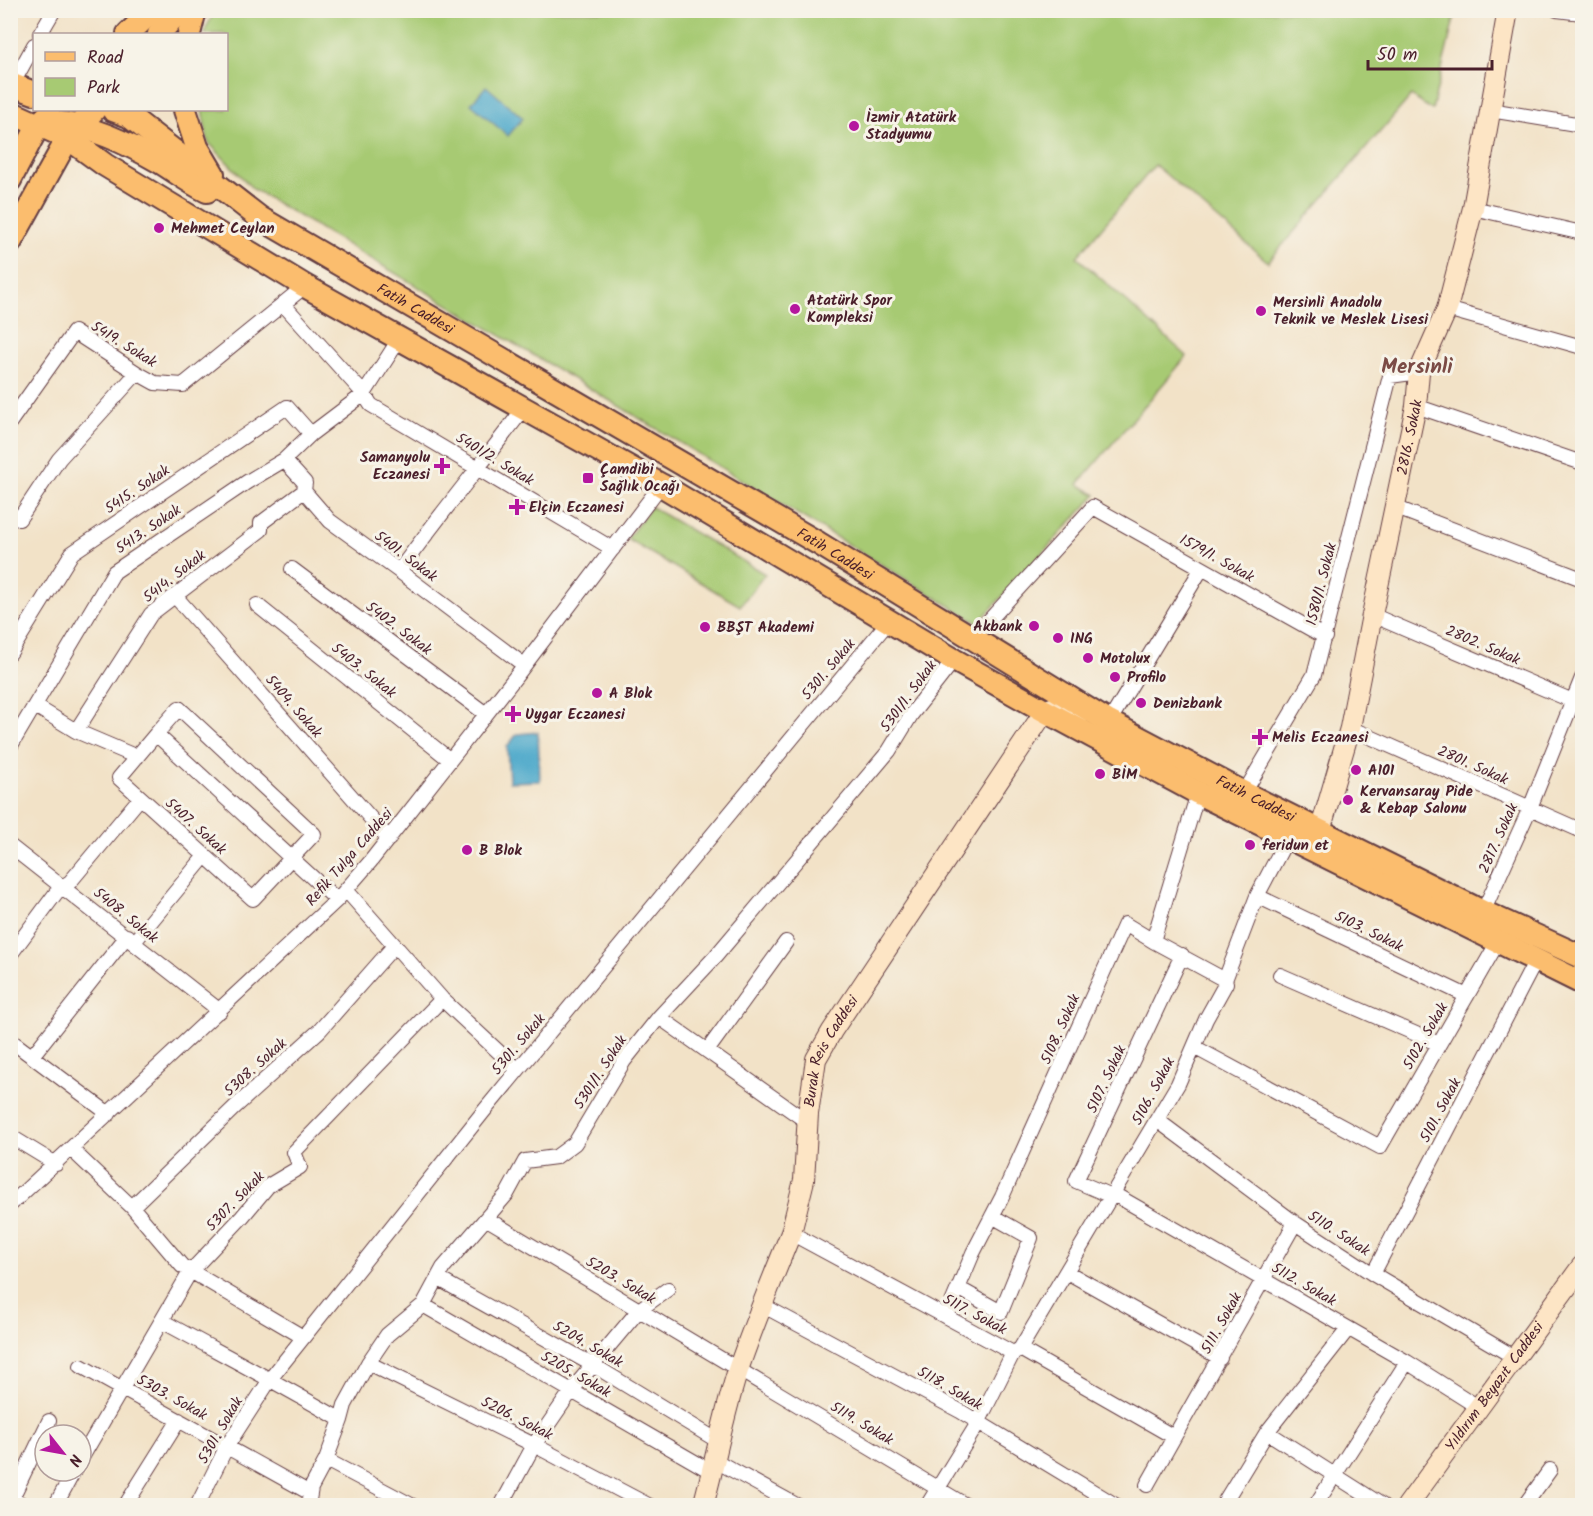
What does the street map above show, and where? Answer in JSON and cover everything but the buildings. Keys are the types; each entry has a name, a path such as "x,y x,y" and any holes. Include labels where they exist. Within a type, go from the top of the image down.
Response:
{"main road":[{"path":"129,33 153,10"},
{"path":"160,33 180,10"},
{"path":"189,33 195,10"},
{"name":"2816. Sokak","path":"1320,831 1350,728 1416,406 1419,372 1448,309 1473,208 1508,10"},
{"path":"11,84 33,93"},
{"path":"10,180 62,121 91,111"},
{"name":"Fatih Caddesi","path":"116,111 129,116 260,218 818,543 1242,803 1288,837 1582,983"},
{"path":"185,111 197,147 215,177 260,218"},
{"path":"10,112 62,121 113,137 160,162 199,188 260,218"},
{"path":"10,243 62,121"},
{"path":"62,121 105,165 305,286 661,485 954,660 1045,711 1197,793 1242,803"},
{"path":"1045,711 1055,706 1067,705 1109,722"},
{"name":"Burak Reis Caddesi","path":"703,1506 739,1368 791,1233 804,1180 816,1059 832,1031 1045,711"},
{"name":"Fatih Caddesi","path":"1242,803 1320,831 1483,912 1582,957"},
{"name":"Yıldırım Beyazıt Caddesi","path":"1407,1506 1582,1266"}],"street":[{"path":"41,33 54,10"},
{"path":"1557,10 1582,13"},
{"path":"11,84 33,47"},
{"path":"1490,110 1582,125"},
{"path":"1473,208 1582,233"},
{"name":"5419. Sokak","path":"10,422 74,332 155,383 183,385 305,286"},
{"name":"5401/2. Sokak","path":"282,304 364,394 371,405 613,549"},
{"path":"1448,309 1582,347"},
{"path":"364,394 400,338"},
{"name":"1580/1. Sokak","path":"1242,803 1314,675 1390,376 1419,372"},
{"path":"10,514 19,519 59,459 137,373"},
{"name":"5413. Sokak","path":"10,747 114,572 247,482 284,460 311,434 364,394"},
{"path":"1416,406 1582,462"},
{"name":"5415. Sokak","path":"10,653 72,553 287,407 311,434"},
{"path":"399,571 428,530 479,469 524,408"},
{"name":"5401. Sokak","path":"284,460 305,483 304,491 330,521 524,665"},
{"name":"Refik Tulga Caddesi","path":"10,1205 220,1011 341,895 389,838 486,714 661,485"},
{"name":"5414. Sokak","path":"76,731 151,614 261,530 261,523 304,491"},
{"name":"1579/1. Sokak","path":"973,638 1093,507 1325,637"},
{"path":"1394,507 1582,579"},
{"path":"1109,722 1202,568"},
{"name":"5402. Sokak","path":"291,569 486,714"},
{"name":"5404. Sokak","path":"175,596 389,838"},
{"name":"5403. Sokak","path":"257,605 450,760"},
{"name":"2802. Sokak","path":"1372,615 1578,703"},
{"name":"5301. Sokak","path":"197,1506 227,1446 271,1378 303,1337 518,1070 889,621"},
{"name":"5301/1. Sokak","path":"309,1499 311,1488 326,1460 345,1405 368,1363 387,1335 423,1305 443,1268 507,1194 525,1161 556,1157 575,1143 624,1061 659,1017 715,957 881,760 911,714 954,660"},
{"name":"2817. Sokak","path":"1483,912 1578,703 1582,678"},
{"path":"35,706 76,731 137,757"},
{"name":"5407. Sokak","path":"179,708 314,834 252,899 119,778 156,734 179,708"},
{"name":"2801. Sokak","path":"1350,728 1582,831"},
{"path":"156,734 291,859 341,895 394,946 442,999 518,1070"},
{"path":"1197,793 1153,941 1225,980"},
{"path":"10,955 59,889 70,882 140,798"},
{"name":"5106. Sokak","path":"927,1506 978,1423 1017,1351 1067,1272 1178,1084 1206,1018 1226,983 1225,980 1257,896 1288,837"},
{"name":"5408. Sokak","path":"10,846 64,886 220,1011"},
{"path":"32,1056 205,856"},
{"name":"5103. Sokak","path":"1257,896 1467,996"},
{"name":"5108. Sokak","path":"946,1317 960,1289 973,1253 1125,924 1153,941"},
{"name":"5102. Sokak","path":"1194,1047 1380,1147 1498,940"},
{"path":"707,1051 786,942"},
{"name":"5308. Sokak","path":"132,1207 236,1106 320,1030 394,946"},
{"name":"5107. Sokak","path":"1111,1196 1076,1181 1182,955"},
{"name":"5101. Sokak","path":"1373,1274 1536,960"},
{"path":"1280,975 1439,1044"},
{"name":"5307. Sokak","path":"93,1438 190,1272 268,1186 300,1167 294,1152 442,999"},
{"path":"659,1017 809,1123"},
{"path":"10,1040 109,1114"},
{"name":"5110. Sokak","path":"1157,1120 1295,1223 1373,1274 1514,1357"},
{"path":"10,1136 56,1164"},
{"path":"71,1149 132,1207 182,1266 303,1337"},
{"name":"5112. Sokak","path":"1111,1196 1119,1197 1407,1362 1478,1407"},
{"path":"960,1289 1001,1312 1031,1239 992,1216"},
{"name":"5203. Sokak","path":"487,1219 739,1368"},
{"name":"5111. Sokak","path":"1147,1485 1295,1223"},
{"name":"5117. Sokak","path":"791,1233 946,1317 1017,1351 1174,1437"},
{"path":"1067,1272 1220,1358"},
{"name":"5204. Sokak","path":"439,1279 593,1365 715,1458"},
{"path":"501,1506 534,1445 572,1390 639,1310 668,1289"},
{"name":"5205. Sokak","path":"423,1305 572,1390 715,1458"},
{"name":"5118. Sokak","path":"762,1305 960,1411 1117,1506"},
{"path":"162,1321 250,1370 271,1378 341,1420"},
{"path":"1222,1506 1267,1432 1348,1329"},
{"path":"1315,1506 1407,1362"},
{"name":"5206. Sokak","path":"368,1363 534,1445 650,1506"},
{"name":"5303. Sokak","path":"81,1366 227,1446 309,1499"},
{"name":"5119. Sokak","path":"739,1368 967,1506"},
{"path":"125,1506 179,1420"},
{"path":"24,1506 12,1498 49,1421"},
{"path":"1267,1432 1383,1506"},
{"path":"715,1458 798,1506"},
{"path":"326,1460 413,1506"},
{"path":"1524,1506 1550,1470"},
{"path":"55,1506 67,1483"}],"green space":[{"name":"Atatürk Spor Kompleksi","path":"215,11 1456,11 1432,110 1411,96 1268,262 1155,165 1077,257 1187,356 1078,484 1096,495 978,623 614,403 253,189 208,142 202,111 228,111 228,33 205,33"},
{"path":"651,507 765,574 740,606 627,539"}],"water":[{"path":"486,86 523,118 508,136 471,104"},
{"path":"538,732 540,781 509,782 507,747 517,734"}],"place":[{"name":"İzmir Atatürk Stadyumu","path":"854,126"},
{"name":"Mehmet Ceylan","path":"159,228"},
{"name":"Atatürk Spor Kompleksi","path":"795,309"},
{"name":"Mersinli Anadolu Teknik ve Meslek Lisesi","path":"1261,311"},
{"name":"Samanyolu Eczanesi","path":"442,466"},
{"name":"Çamdibi Sağlık Ocağı","path":"588,478"},
{"name":"Elçin Eczanesi","path":"517,507"},
{"name":"Akbank","path":"1034,626"},
{"name":"BBŞT Akademi","path":"705,627"},
{"name":"ING","path":"1058,638"},
{"name":"Motolux","path":"1088,658"},
{"name":"Profilo","path":"1115,677"},
{"name":"A Blok","path":"597,693"},
{"name":"Denizbank","path":"1141,703"},
{"name":"Uygar Eczanesi","path":"513,714"},
{"name":"Melis Eczanesi","path":"1260,737"},
{"name":"A101","path":"1356,770"},
{"name":"BİM","path":"1100,774"},
{"name":"Kervansaray Pide & Kebap Salonu","path":"1348,800"},
{"name":"feridun et","path":"1250,845"},
{"name":"B Blok","path":"467,850"}],"district":[{"name":"Mersinli","path":"1417,366"}]}
